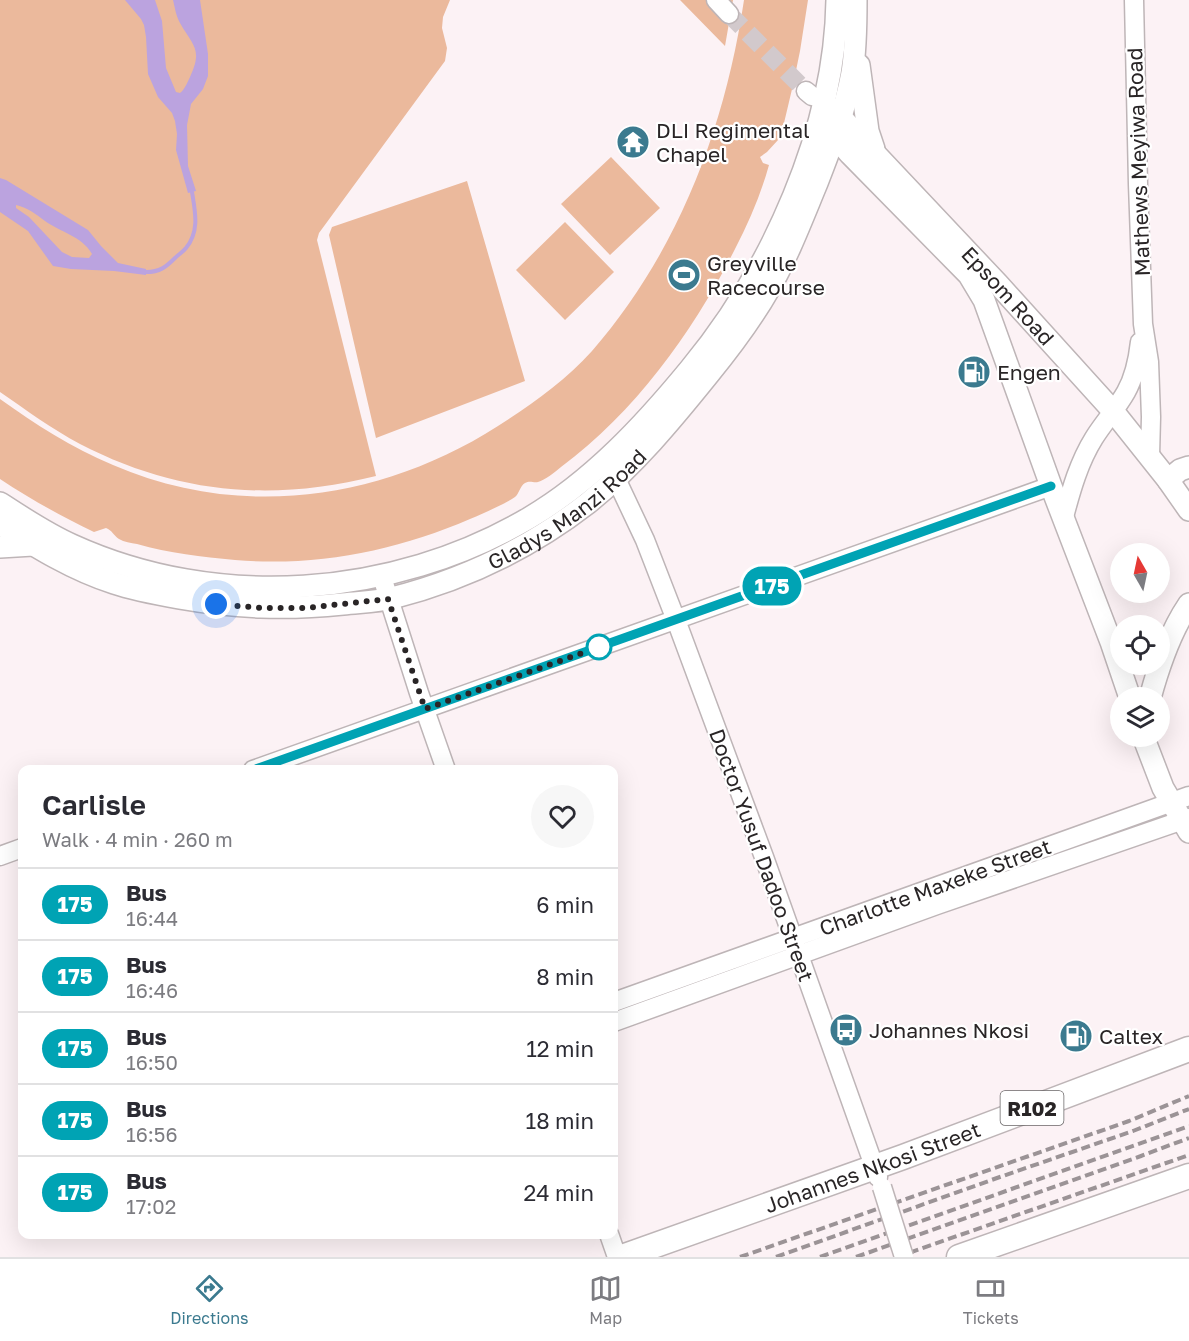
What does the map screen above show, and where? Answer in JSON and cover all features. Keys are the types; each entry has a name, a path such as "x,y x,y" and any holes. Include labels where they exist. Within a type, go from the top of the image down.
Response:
{"highway":[{"name":"Johannes Nkosi Street","path":"622,1257 878,1177 1189,1049"},
{"path":"959,1257 1189,1176"}],"main road":[{"name":"Gladys Manzi Road","path":"0,503 71,545 115,562 166,577 210,585 255,588 309,586 381,577 463,552 531,517 578,484 607,459 662,402 706,351 753,281 793,197 812,146 816,101 835,39 837,0"},
{"name":"Gladys Manzi Road","path":"0,524 78,569 114,583 160,595 261,608 305,608 388,599 427,588 498,560 530,542 591,500 616,478 668,424 721,360 769,288 790,247 846,102 855,41 856,0"},
{"path":"855,41 867,124 875,154"},
{"path":"816,101 838,127"},
{"name":"Epsom Road","path":"838,127 875,154 998,284 1113,411 1150,456 1189,510"},
{"name":"Epsom Road","path":"838,127 969,276 978,290 988,310 1126,687"},
{"path":"1168,480 1180,470 1189,467"},
{"path":"0,547 33,545"},
{"path":"1153,687 1180,618 1189,604"},
{"path":"1148,747 1163,788 1184,814"}],"street":[{"path":"716,0 729,14"},
{"name":"Mathews Meyiwa Road","path":"1134,0 1138,184 1143,324 1149,362 1150,456"},
{"name":"Mathews Meyiwa Road","path":"1064,517 1077,473 1087,451 1133,379 1143,324"},
{"name":"Doctor Yusuf Dadoo Street","path":"607,459 645,540 676,620 796,947 904,1257"},
{"path":"267,765 1051,486"},
{"path":"381,577 444,765"},
{"name":"Charlotte Maxeke Street","path":"618,1021 667,993 1039,859 1184,814"},
{"path":"0,856 18,849"},
{"name":"Charlotte Maxeke Street","path":"618,1001 667,993"},
{"path":"611,1239 616,1257"}],"shaded area":[{"path":"0,0 450,0 443,17 442,28 447,48 445,61 319,233 317,240 376,476 300,489 225,488 189,483 116,461 80,444 49,426 0,392"},
{"path":"125,0 155,0 162,21 166,68 176,92 180,93 186,86 194,68 196,54 179,20 173,0 200,0 208,54 208,76 203,89 191,104 187,125 188,166 196,191 188,193 176,150 175,121 172,113 158,97 148,74 144,25"},
{"path":"680,0 733,0 725,46"},
{"name":"Greyville Racecourse","path":"744,0 808,0 800,51 784,123 778,140 760,157 763,163 769,165 754,208 719,280 681,340 660,368 614,421 547,478 538,482 525,483 515,497 482,514 413,540 325,559 265,562 173,552 123,541 106,528 94,532 0,479 0,399 54,435 113,465 159,482 207,492 254,496 302,495 349,488 396,475 441,457 500,425 568,375 592,351 622,313 649,272 673,230 710,141 736,48"},
{"path":"611,157 660,208 610,255 561,204"},
{"path":"0,178 88,230 118,263 146,269 146,275 53,266 28,231 0,212","holes":["16,205 77,239 92,254 89,258 72,257 62,252 29,217 16,208"]},
{"path":"467,181 525,381 376,438 329,235 332,227"},
{"path":"565,222 614,272 565,320 516,270"}],"waterway":[{"path":"146,272 159,270 166,266 184,251 190,241 195,228 192,192"}],"tunnel":[{"path":"729,14 806,91"}],"railway":[{"path":"740,1257 1129,1121 1189,1096"},
{"path":"776,1257 1133,1131 1189,1109"},
{"path":"820,1257 1189,1126"},
{"path":"856,1257 1189,1138"},
{"path":"897,1257 1189,1155"}],"bus line":[{"name":"175","path":"267,765 1051,486"}],"place":[{"name":"DLI Regimental Chapel","path":"633,142"},
{"name":"Greyville Racecourse","path":"684,275"},
{"name":"Engen","path":"974,372"},
{"name":"Johannes Nkosi","path":"846,1030"},
{"name":"Caltex","path":"1076,1036"}],"route":[{"path":"216,604 261,608 305,608 388,599 425,709 599,647"}]}
